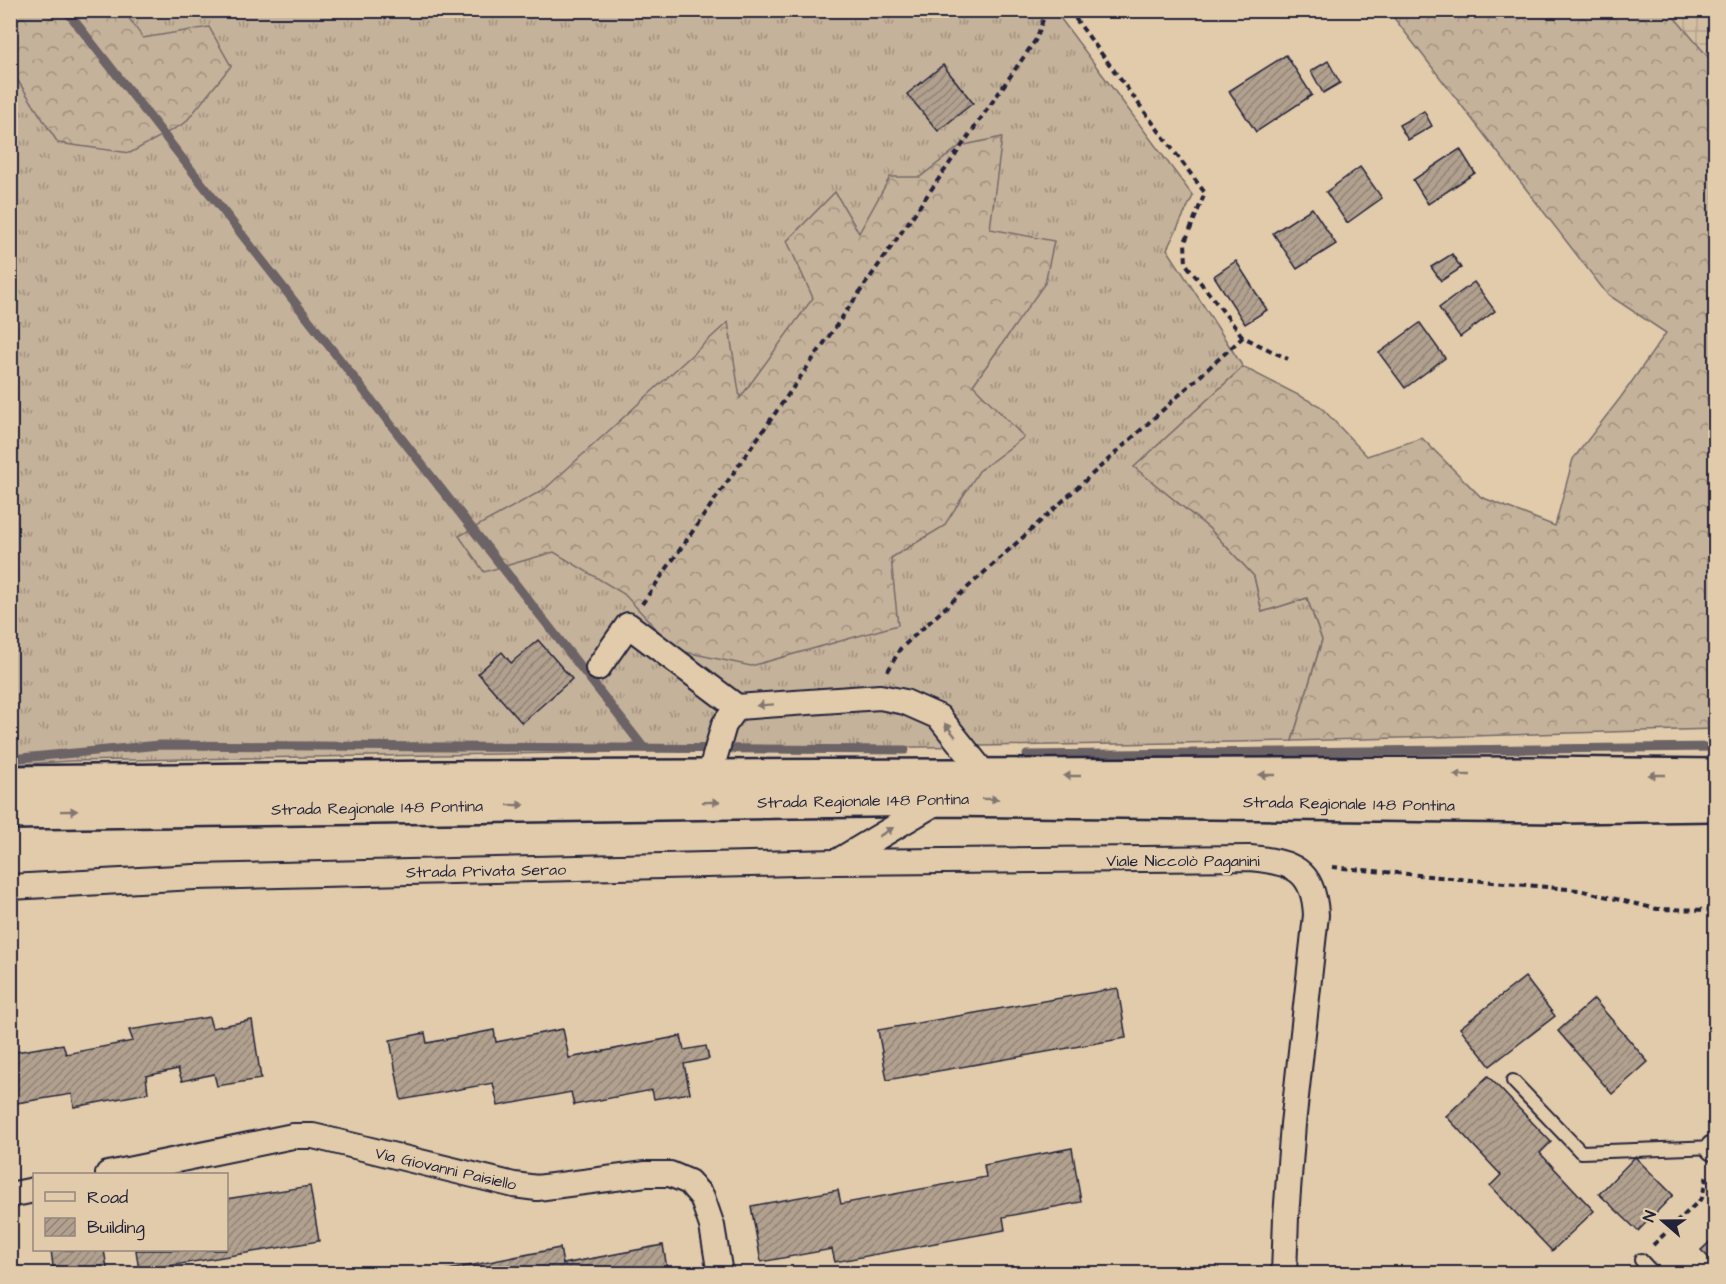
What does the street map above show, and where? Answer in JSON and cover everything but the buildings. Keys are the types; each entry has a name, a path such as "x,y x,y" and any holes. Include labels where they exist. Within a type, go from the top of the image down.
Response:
{"main road":[{"name":"Strada Regionale 148 Pontina","path":"10,783 428,778 1522,774 1716,776"},
{"name":"Strada Regionale 148 Pontina","path":"10,812 943,799 1548,806 1716,804"}],"street":[{"path":"598,668 628,625 731,716 709,777"},
{"name":"Strada Regionale 148 Pontina","path":"731,716 880,697 905,702 939,717 986,776"},
{"name":"Strada Privata Serao","path":"10,886 195,877 836,862 943,799"},
{"name":"Viale Niccolò Paganini","path":"836,862 1250,858 1278,862 1302,873"},
{"path":"1284,1274 1286,1205 1292,1136 1315,928 1313,891 1309,880 1302,873"},
{"name":"Via Giovanni Paisiello","path":"113,1173 293,1136 313,1136 514,1185 537,1188 646,1174 670,1174 689,1182 702,1197 712,1226 720,1274"},
{"path":"10,1195 33,1190"}],"lane":[{"path":"1513,1081 1581,1152 1715,1148"},
{"path":"1644,1255 1654,1274"}],"path":[{"path":"628,625 1037,38 1046,10"},
{"path":"1069,10 1205,193 1185,242 1186,264 1243,336 1288,359"},
{"path":"880,697 886,673 900,650 1243,336"},
{"path":"1302,873 1330,867 1366,870 1579,890 1657,909 1716,910"},
{"path":"1644,1255 1702,1197 1715,1148"}],"shaded area":[{"path":"1669,11 1715,11 1715,65"}],"green space":[{"path":"11,10 124,11 143,38 209,27 231,66 185,123 130,153 58,143 11,70"},
{"path":"11,11 1055,11 1193,196 1167,249 1243,367 1135,467 1210,529 1254,576 1262,612 1307,598 1322,640 1292,741 69,761 11,765"},
{"path":"1392,11 1669,11 1715,65 1715,729 1292,741 1322,640 1307,598 1262,612 1254,576 1210,529 1134,467 1243,367 1320,406 1367,456 1422,438 1481,497 1555,526 1573,459 1621,397 1666,333 1607,294 1391,14"},
{"path":"1002,137 990,229 1054,241 1045,283 973,385 1024,437 979,471 944,526 891,558 898,625 751,666 676,650 624,594 554,552 484,572 459,536 545,489 728,322 740,398 813,298 787,241 835,192 859,233 890,177 920,177 960,146"}],"waterway":[{"path":"66,10 644,748"},
{"path":"10,759 160,745 905,750"},
{"path":"1027,755 1716,747"}]}
